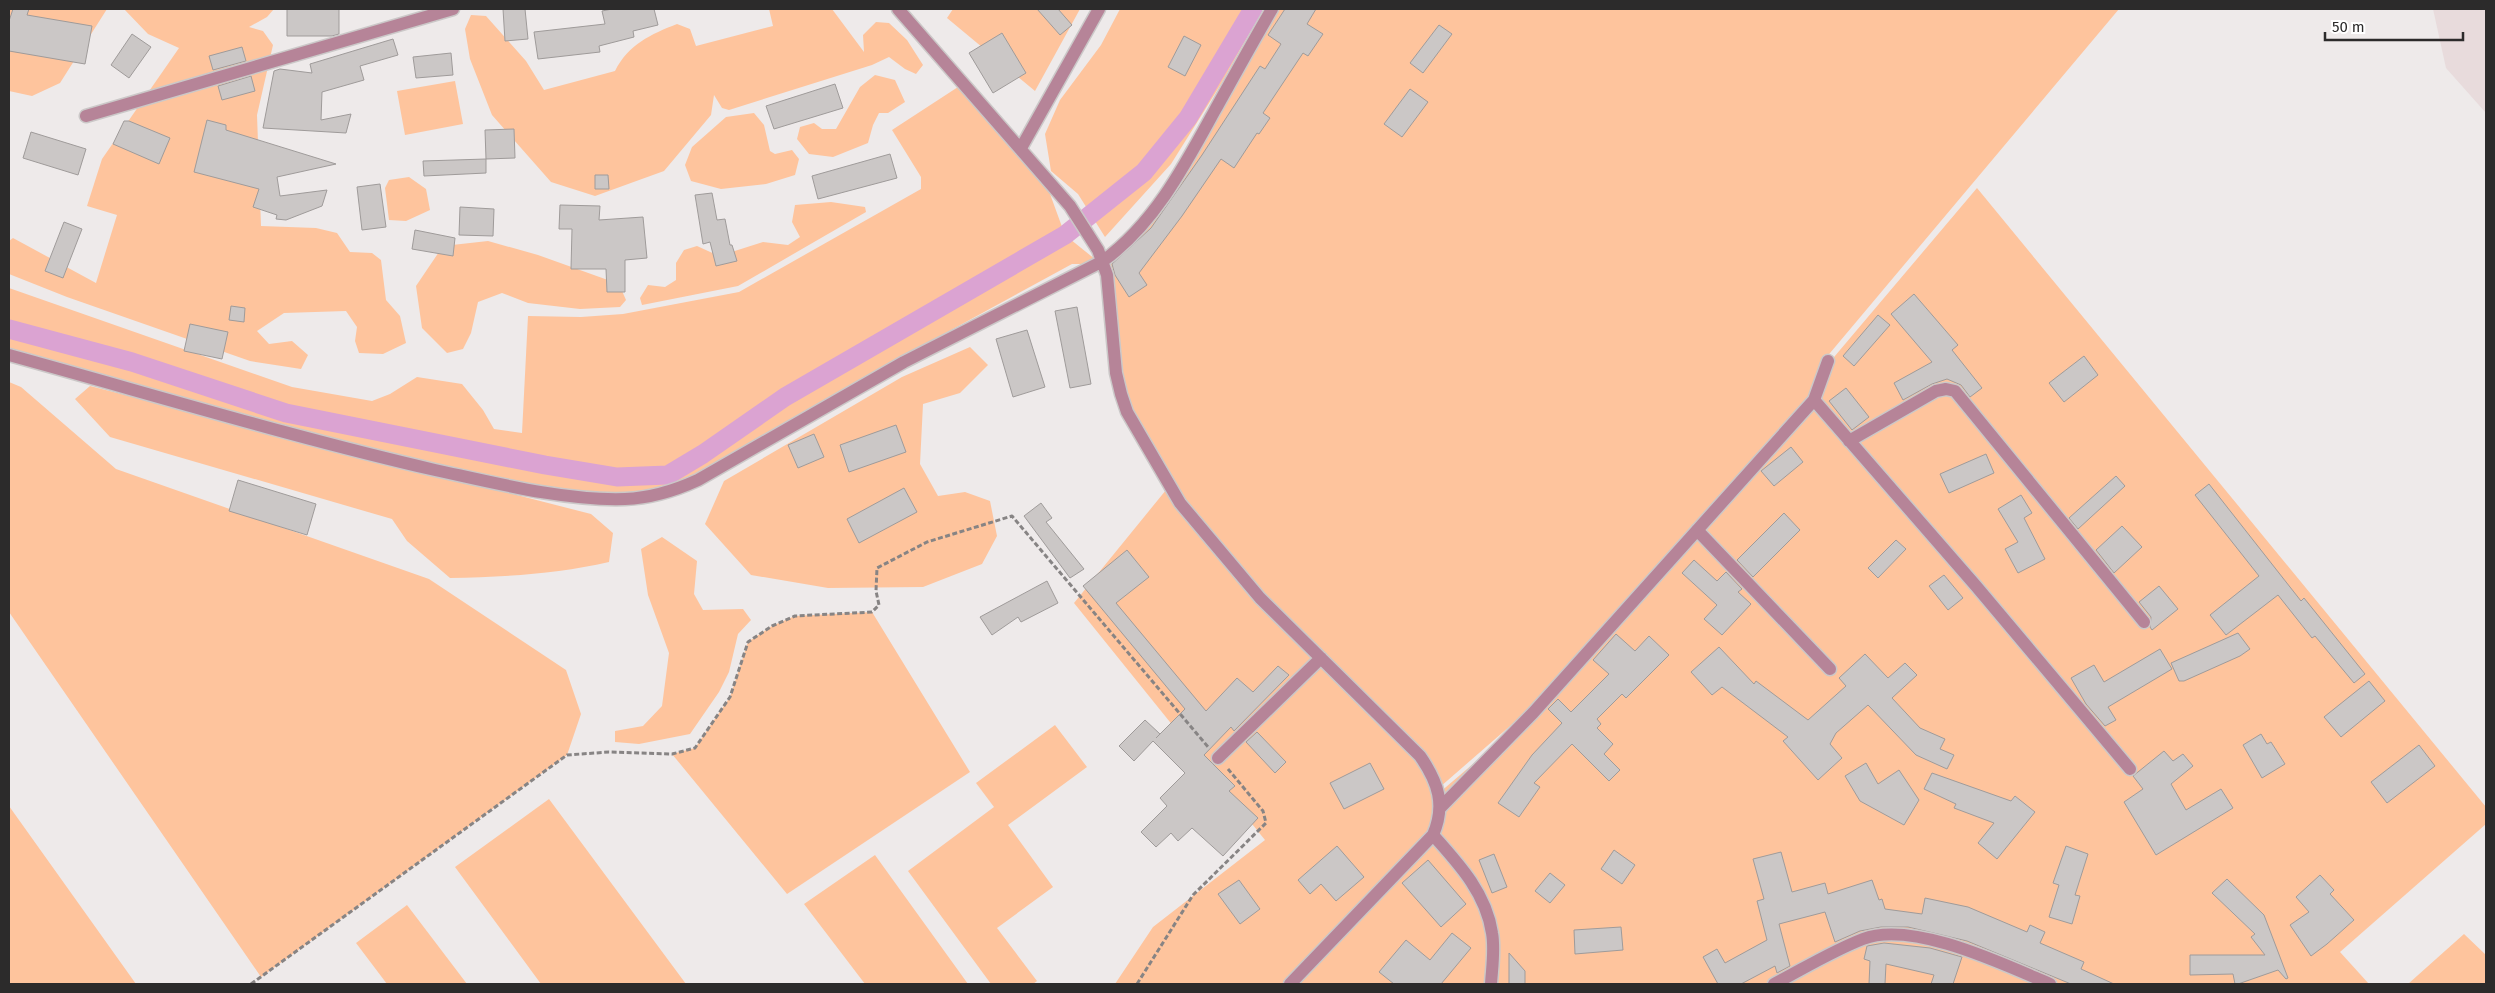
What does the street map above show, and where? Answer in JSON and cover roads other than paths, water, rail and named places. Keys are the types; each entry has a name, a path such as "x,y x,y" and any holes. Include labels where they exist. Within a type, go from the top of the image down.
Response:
{"street":[{"path":"86,116 453,9"},
{"path":"898,9 1070,206 1100,256 1107,275 1116,373 1127,412 1180,503 1260,598 1420,756 1438,786 1440,808 1438,822 1432,835 1290,984"},
{"path":"1021,148 1099,9"},
{"path":"9,355 376,456 495,483 554,493 623,499 649,497 674,492 904,362 1100,256 1132,235 1181,172 1272,9"},
{"path":"1440,808 1533,713 1814,400 1828,361"},
{"path":"1849,441 1936,391 1946,389 1955,391 2144,622"},
{"path":"1814,400 1976,586 2130,769"},
{"path":"1697,530 1830,669"},
{"path":"1218,758 1321,658"},
{"path":"1432,835 1471,879 1484,903 1492,934 1491,984"},
{"path":"1774,984 1864,938 1882,935 1911,935 1992,959 2050,984"}],"waterway":[{"path":"9,329 132,362 286,413 545,465 617,477 668,475 703,454 785,397 1065,235 1144,172 1188,118 1253,9"}]}
